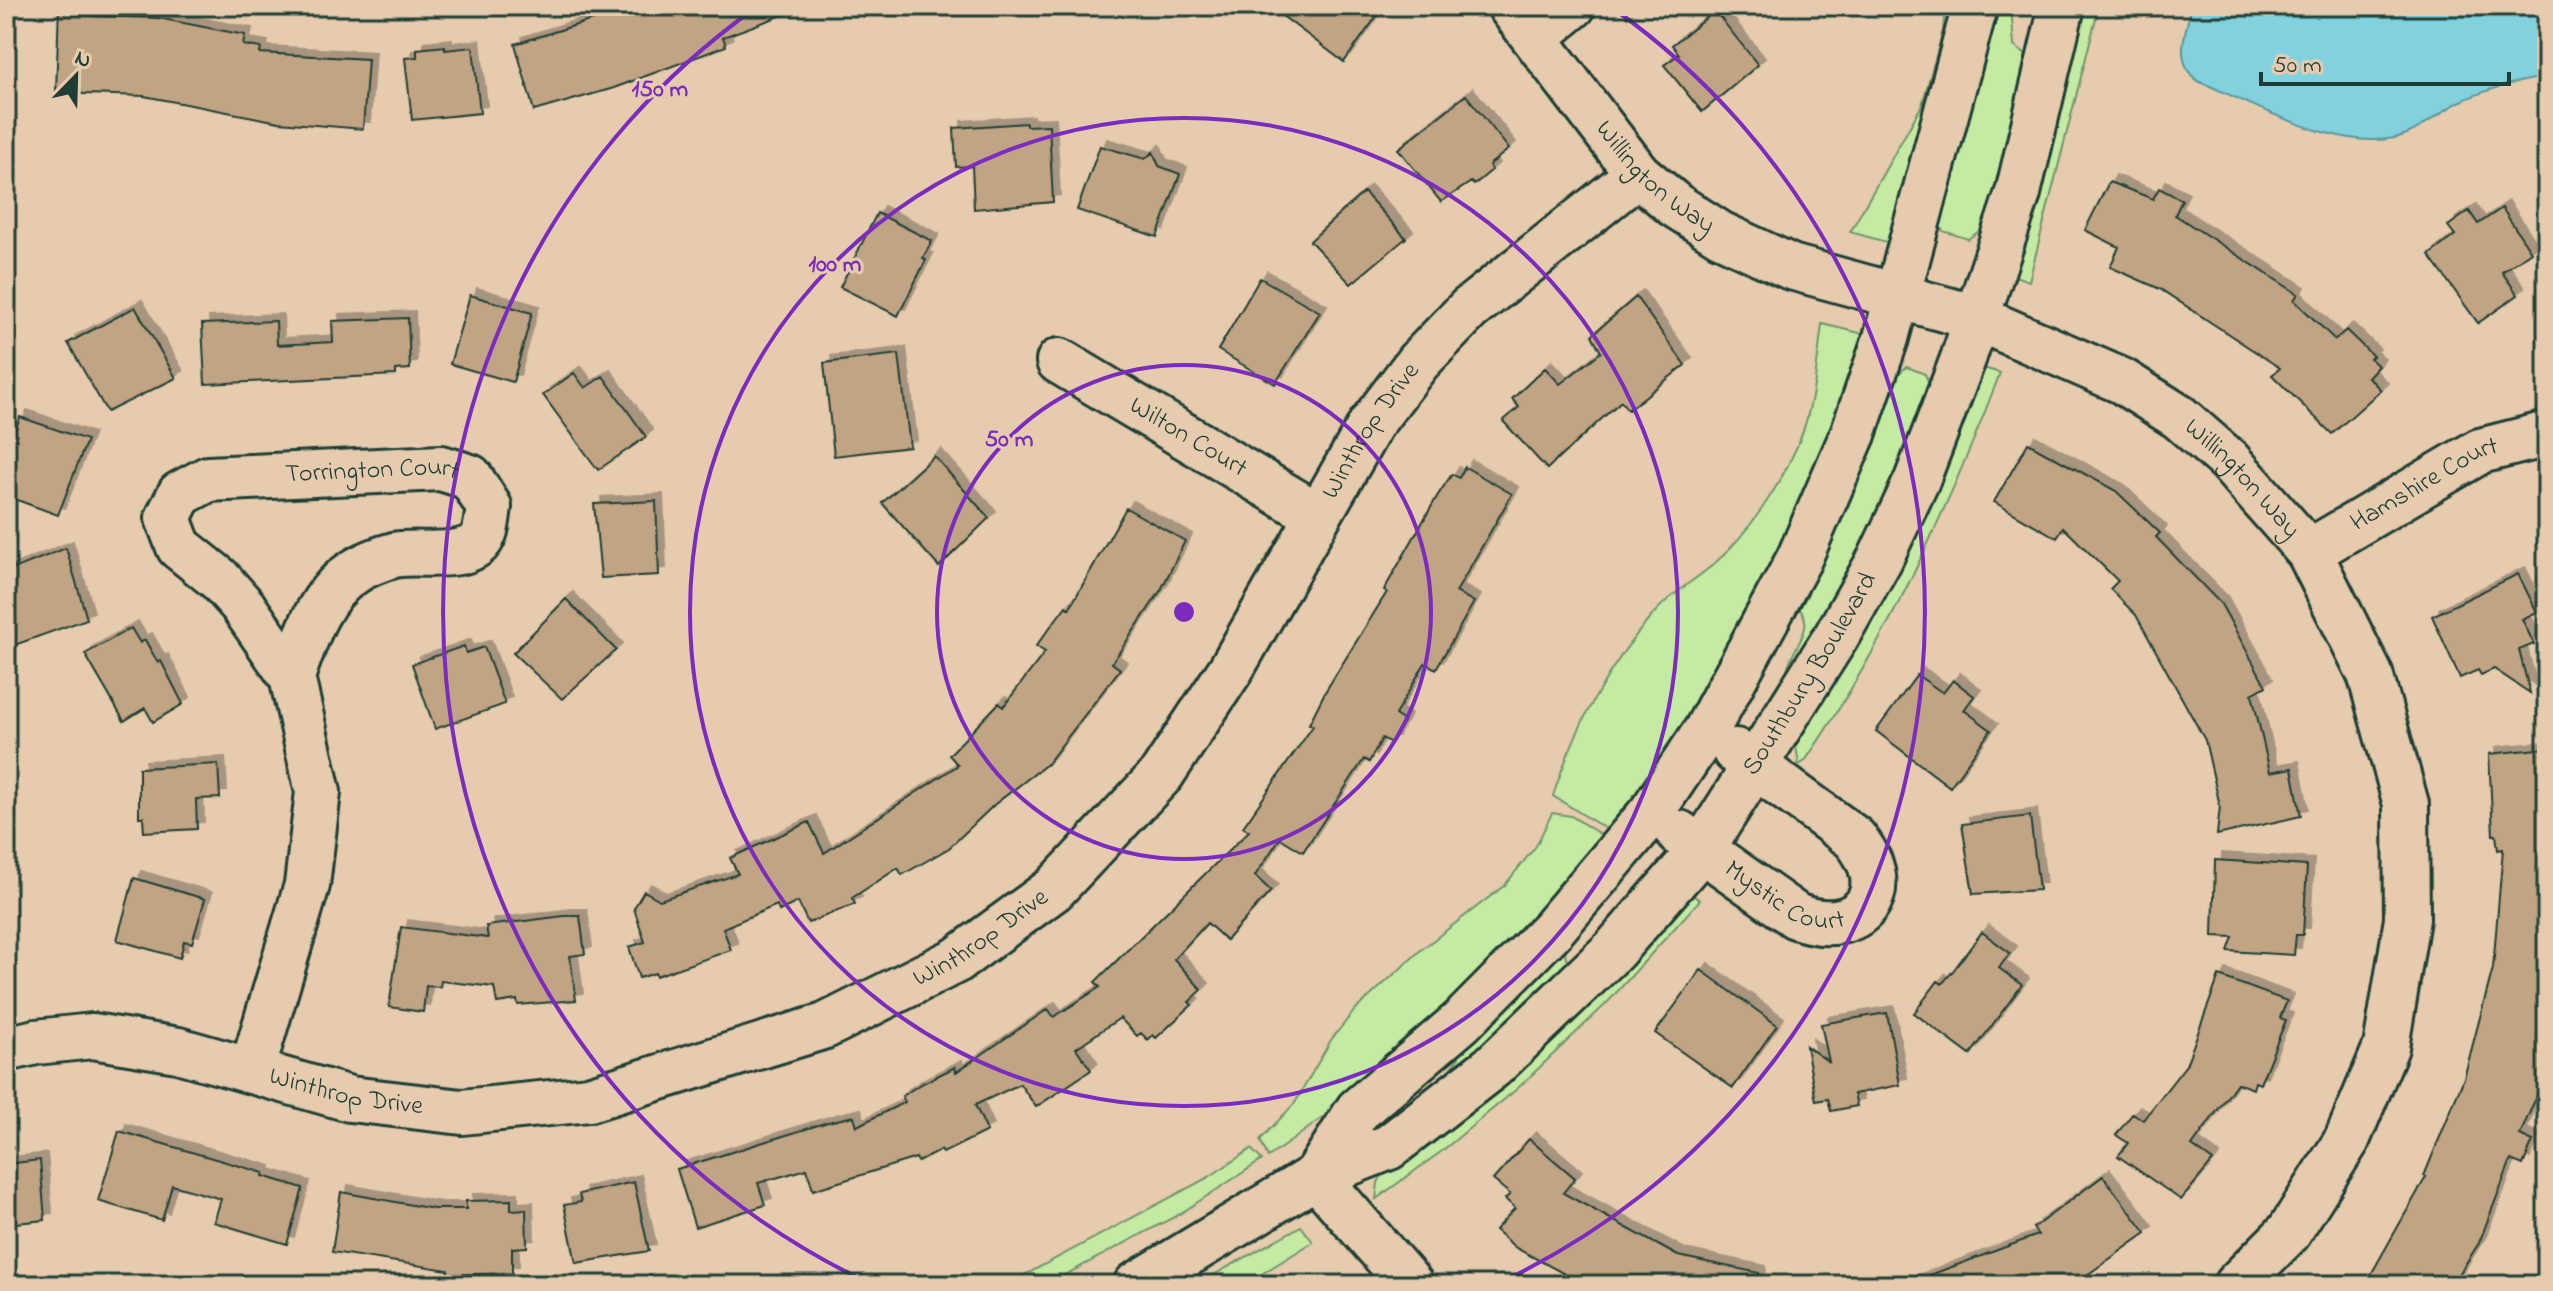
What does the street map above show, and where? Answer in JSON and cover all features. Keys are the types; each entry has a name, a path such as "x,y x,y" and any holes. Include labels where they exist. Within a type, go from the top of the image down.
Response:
{"street":[{"path":"1522,21 1573,6"},
{"name":"Southbury Boulevard","path":"1316,1176 1358,1110 1471,1012 1552,930 1651,813 1706,731 1817,517 1853,434 1898,297 1975,6"},
{"name":"Southbury Boulevard","path":"1136,1285 1316,1176 1389,1147 1492,1067 1614,950 1702,849 1757,766 1880,559 1917,480 1977,318 2018,193 2062,6"},
{"name":"Willington Way","path":"1522,21 1638,174 1720,234 1791,267 1977,318 2122,381 2177,416 2228,460 2309,552 2370,674 2406,804 2407,919 2386,1047 2347,1140 2289,1232 2236,1285"},
{"name":"Winthrop Drive","path":"6,1049 36,1042 93,1036 178,1050 350,1099 462,1112 589,1099 825,1026 957,960 1054,889 1162,774 1231,669 1371,424 1418,362 1469,309 1638,174"},
{"name":"Wilton Court","path":"1059,361 1317,515"},
{"name":"Hamshire Court","path":"2309,552 2480,451 2547,434"},
{"name":"Torrington Court","path":"252,1070 307,885 318,792 292,677 243,606 219,579 179,547 168,518 180,494 208,479 441,468 470,477 489,507 486,530 478,544 461,550 393,556 353,572 325,600 309,629 292,677"},
{"name":"Mystic Court","path":"1651,813 1796,916 1819,924 1839,923 1857,915 1868,903 1874,872 1866,853 1851,836 1706,731"},
{"path":"1316,1176 1411,1285"}],"green space":[{"path":"1945,6 1955,6 1890,243 1850,232 1922,105 1943,31"},
{"path":"1987,6 2011,6 2014,46 2030,58 1985,227 1968,239 1943,231 1938,224"},
{"path":"2075,6 2099,6 2029,281 2009,274"},
{"path":"1822,324 1864,334 1865,339 1810,496 1699,706 1611,832 1553,796 1572,746 1595,697 1640,630 1677,592 1727,552 1751,524 1782,477 1808,415"},
{"path":"1907,367 1925,374 1931,388 1870,541 1786,675 1805,629 1802,611 1793,603 1893,377"},
{"path":"1980,367 2000,373 1937,524 1863,669 1805,761 1799,765 1795,740"},
{"path":"1552,813 1571,816 1606,838 1529,925 1448,1009 1361,1087 1268,1157 1260,1140 1295,1103 1331,1040 1355,1010 1422,949 1505,885 1536,846"},
{"path":"1683,889 1700,900 1607,1003 1518,1088 1442,1151 1376,1199 1378,1183 1385,1168"},
{"path":"1569,942 1565,953 1568,966 1469,1060 1441,1079 1459,1058 1458,1048"},
{"path":"1251,1149 1262,1160 1178,1215 1046,1285 1006,1285 1209,1177"},
{"path":"1301,1226 1313,1242 1244,1285 1196,1285"}],"water":[{"path":"2192,6 2547,6 2547,77 2502,86 2469,98 2407,134 2383,140 2330,134 2273,114 2198,81 2190,73 2183,56 2184,36"}],"building":[{"path":"59,6 92,6 92,16 158,18 245,35 243,45 261,48 260,53 368,59 363,129 279,122 144,96 56,93"},
{"path":"612,6 799,6 799,9 723,37 726,46 614,88 534,111 515,44 615,13"},
{"path":"1269,6 1384,6 1344,62"},
{"path":"1715,11 1758,65 1702,112 1664,65 1679,54 1672,45"},
{"path":"445,46 445,50 473,47 480,113 412,120 405,58 417,57 417,49"},
{"path":"1466,95 1509,149 1489,165 1492,170 1474,185 1471,182 1441,202 1398,149"},
{"path":"1026,123 1026,126 1049,125 1053,202 974,209 972,166 956,167 954,128"},
{"path":"1100,146 1145,159 1153,152 1159,166 1180,174 1157,237 1077,210"},
{"path":"2109,182 2153,199 2159,188 2182,200 2175,215 2298,294 2294,300 2335,340 2346,330 2373,356 2370,358 2378,366 2368,377 2381,390 2332,434 2272,375 2280,368 2160,289 2110,267 2119,247 2085,230"},
{"path":"1364,192 1406,238 1351,284 1310,241"},
{"path":"2502,208 2531,252 2502,272 2518,295 2478,323 2429,255 2455,235 2448,226 2469,211 2478,224"},
{"path":"877,213 932,241 898,316 840,287"},
{"path":"1260,278 1320,312 1275,384 1218,350"},
{"path":"470,295 532,313 513,382 450,364"},
{"path":"1636,297 1685,365 1628,410 1621,401 1547,469 1503,421 1519,407 1512,399 1545,368 1560,384 1601,352 1592,335"},
{"path":"135,307 176,378 107,412 68,343"},
{"path":"408,318 410,369 396,370 396,375 205,384 202,324 276,321 277,345 333,342 332,321"},
{"path":"899,354 910,447 834,456 824,363"},
{"path":"574,373 585,388 603,376 646,437 598,470 543,395"},
{"path":"20,417 87,440 58,515 6,496 6,458"},
{"path":"2028,443 2116,491 2160,533 2156,537 2221,604 2266,686 2252,694 2270,772 2292,768 2301,816 2217,835 2220,806 2205,740 2136,615 2110,589 2118,581 2063,527 2057,538 1994,502"},
{"path":"934,456 989,518 939,567 882,503"},
{"path":"1465,467 1512,494 1456,592 1474,602 1436,669 1425,663 1395,715 1404,721 1391,743 1382,738 1369,762 1364,759 1303,852 1280,838 1255,876 1271,891 1226,940 1207,923 1174,959 1202,990 1189,1002 1192,1005 1156,1038 1153,1035 1148,1040 1141,1033 1137,1036 1120,1018 1076,1048 1091,1070 1036,1107 1020,1084 975,1105 987,1131 943,1153 941,1150 918,1162 916,1158 813,1190 807,1169 758,1183 765,1205 695,1227 677,1169 828,1122 854,1116 857,1126 905,1102 902,1096 919,1085 955,1067 956,1072 1048,1009 1054,1017 1100,987 1095,982 1249,831 1243,827 1313,726 1309,724 1325,692 1387,592 1384,590 1438,495 1452,474 1459,478"},
{"path":"656,501 659,575 601,578 594,504"},
{"path":"1126,508 1185,541 1161,590 1112,663 1120,669 1047,764 995,804 949,848 902,875 898,868 852,898 855,904 808,923 798,902 779,911 777,905 723,928 731,950 656,976 655,973 639,978 629,947 645,942 634,908 644,891 660,900 738,874 730,858 809,822 824,853 958,765 949,755 999,703 1003,707 1045,652 1036,646 1066,606 1069,609"},
{"path":"66,548 87,619 12,646 6,630 6,572"},
{"path":"2518,574 2537,612 2522,619 2534,644 2519,650 2530,693 2494,669 2481,675 2478,670 2460,678 2432,616"},
{"path":"566,599 616,650 562,699 513,653"},
{"path":"131,628 140,643 145,640 158,663 161,661 183,704 153,722 145,708 124,721 85,654"},
{"path":"464,646 466,653 484,647 505,704 435,729 412,664"},
{"path":"1917,675 1943,693 1953,680 1974,696 1964,710 1991,730 1950,787 1876,731"},
{"path":"2547,748 2547,1057 2540,1088 2520,1135 2533,1141 2523,1165 2511,1160 2479,1243 2452,1285 2365,1285 2426,1177 2464,1078 2493,968 2503,849 2498,850 2496,835 2493,835 2489,754"},
{"path":"218,764 220,798 196,799 197,829 144,832 143,817 139,817 139,768"},
{"path":"2030,816 2039,890 1973,894 1962,824"},
{"path":"2215,860 2307,866 2303,935 2296,935 2294,955 2228,951 2233,937 2213,936"},
{"path":"134,878 205,899 192,943 184,941 180,958 117,940"},
{"path":"580,916 585,954 570,956 576,1000 518,1005 517,1000 497,1003 494,987 441,981 440,987 426,986 423,1012 389,1007 401,927 488,938 486,926"},
{"path":"1982,932 2010,953 1999,968 2022,985 1970,1055 1914,1013 1938,981 1942,984 1953,971"},
{"path":"1701,970 1777,1025 1733,1088 1655,1033"},
{"path":"2219,976 2287,1001 2280,1018 2286,1020 2260,1084 2255,1082 2253,1089 2237,1083 2192,1146 2213,1161 2181,1200 2118,1156 2128,1143 2116,1135 2133,1113 2143,1120 2186,1065"},
{"path":"1887,1013 1900,1085 1854,1094 1857,1106 1831,1111 1828,1099 1816,1101 1806,1046 1829,1062 1821,1024"},
{"path":"119,1131 264,1173 263,1176 303,1188 287,1244 214,1222 221,1199 172,1185 162,1220 98,1201"},
{"path":"1529,1139 1575,1178 1563,1193 1678,1256 1759,1273 1758,1285 1585,1285 1516,1248 1495,1230 1515,1208 1505,1199 1510,1194 1493,1180"},
{"path":"40,1160 45,1220 6,1224 6,1164"},
{"path":"2103,1176 2146,1233 2073,1285 1911,1285 1911,1282 2038,1235 2033,1228"},
{"path":"634,1182 649,1251 576,1263 564,1205 581,1202 579,1194"},
{"path":"341,1192 434,1209 466,1209 466,1201 511,1200 511,1210 526,1209 527,1247 512,1248 512,1273 448,1275 448,1270 332,1252"}]}
